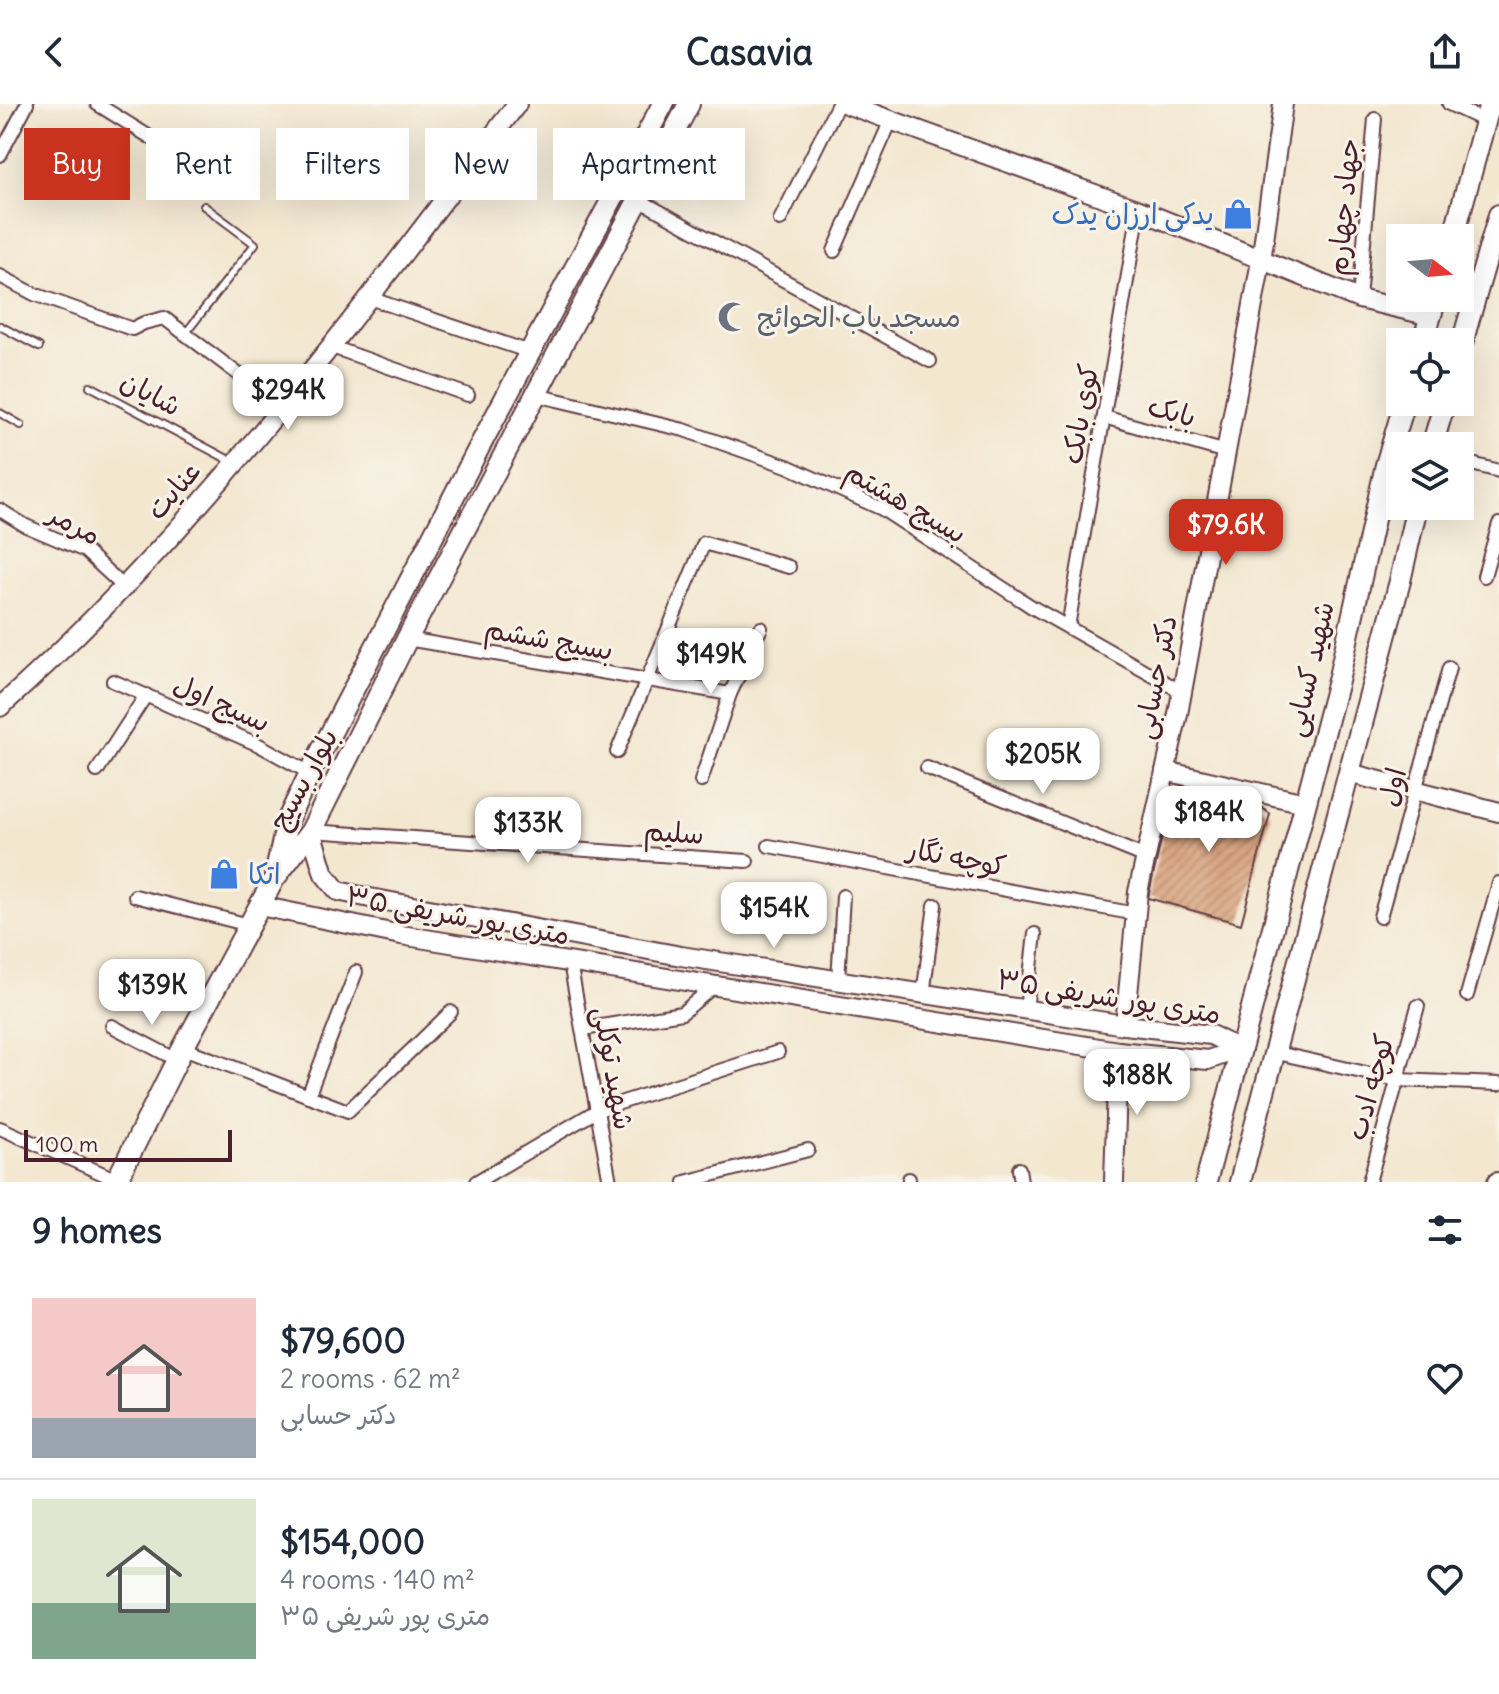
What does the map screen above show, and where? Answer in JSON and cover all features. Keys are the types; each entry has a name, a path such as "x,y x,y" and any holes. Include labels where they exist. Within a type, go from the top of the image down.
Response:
{"main road":[{"name":"بلوار بسیج","path":"274,879 288,819 310,773 663,104"},
{"name":"بلوار بسیج","path":"676,128 689,104"},
{"path":"1457,224 1487,112"},
{"name":"بلوار بسیج","path":"274,879 311,831 407,639 639,200"},
{"path":"1466,328 1499,215"},
{"name":"شهید کسایی","path":"1206,1182 1339,677 1386,465 1401,416"},
{"path":"1240,1182 1414,520"},
{"path":"116,1181 274,879"},
{"path":"1239,1049 1273,1052"}],"street":[{"path":"0,155 27,104"},
{"path":"97,104 146,135"},
{"name":"عنایت","path":"0,707 124,587 282,407 332,347 517,104"},
{"path":"780,220 838,104"},
{"path":"846,104 1139,210 1359,299 1386,302"},
{"name":"دکتر حسابی","path":"1125,1025 1138,892 1182,692 1261,261 1283,104"},
{"path":"1449,104 1487,112"},
{"name":"جهاد چهارم","path":"1359,299 1375,119"},
{"path":"834,251 891,120"},
{"path":"639,200 930,361"},
{"name":"کوی بابک","path":"1068,627 1139,210"},
{"path":"0,276 34,294 132,329 164,318 282,407"},
{"path":"369,298 530,352"},
{"path":"332,347 468,395"},
{"name":"بسیج هشتم","path":"536,395 684,430 787,466 882,509 1068,627 1182,692"},
{"name":"بابک","path":"1104,417 1226,452"},
{"path":"1474,465 1499,471"},
{"name":"مرمر","path":"0,510 26,526 85,551 124,587"},
{"path":"1484,576 1499,524"},
{"path":"617,752 704,543 789,567"},
{"path":"701,781 730,694 761,628"},
{"name":"بسیج ششم","path":"407,639 730,694"},
{"name":"اول","path":"1380,917 1449,668"},
{"name":"بسیج اول","path":"113,681 259,745 310,773"},
{"path":"97,771 146,695"},
{"path":"927,768 1146,857"},
{"path":"1165,771 1305,803"},
{"path":"1349,773 1499,812"},
{"name":"سلیم","path":"311,831 747,861"},
{"name":"۳۵ متری پور شریفی","path":"311,831 324,874 338,891 681,956 923,995 1211,1035 1239,1049"},
{"name":"کوچه نگار","path":"769,846 1136,914"},
{"path":"1467,995 1499,883"},
{"path":"135,896 249,925"},
{"path":"838,981 843,896"},
{"path":"363,927 370,898"},
{"path":"923,995 935,905"},
{"name":"۳۵ متری پور شریفی","path":"260,906 570,963 1118,1051 1208,1060 1239,1049"},
{"path":"1026,1010 1035,934"},
{"name":"شهید توکلی","path":"570,963 610,1182"},
{"path":"308,1096 356,972"},
{"path":"583,1029 682,1013 714,986"},
{"name":"کوچه ادب","path":"1369,1182 1418,1006"},
{"path":"112,1026 180,1054 348,1111 451,1012"},
{"path":"1114,1182 1118,1051"},
{"path":"476,1182 598,1110 778,1052"},
{"path":"1273,1052 1397,1080 1499,1084"},
{"path":"0,1128 116,1181"},
{"path":"685,1182 808,1150"}],"lane":[{"path":"185,334 255,244 204,206"},
{"path":"0,326 39,347"},
{"name":"شایان","path":"90,386 234,462"},
{"path":"0,413 21,425"}],"building":[{"path":"1180,787 1262,808 1270,814 1241,924 1148,898 1172,793"}],"place":[{"name":"یدکی ارزان یدک","path":"1238,214"},
{"name":"مسجد باب الحوائج","path":"733,317"},
{"name":"اتکا","path":"224,874"}]}
